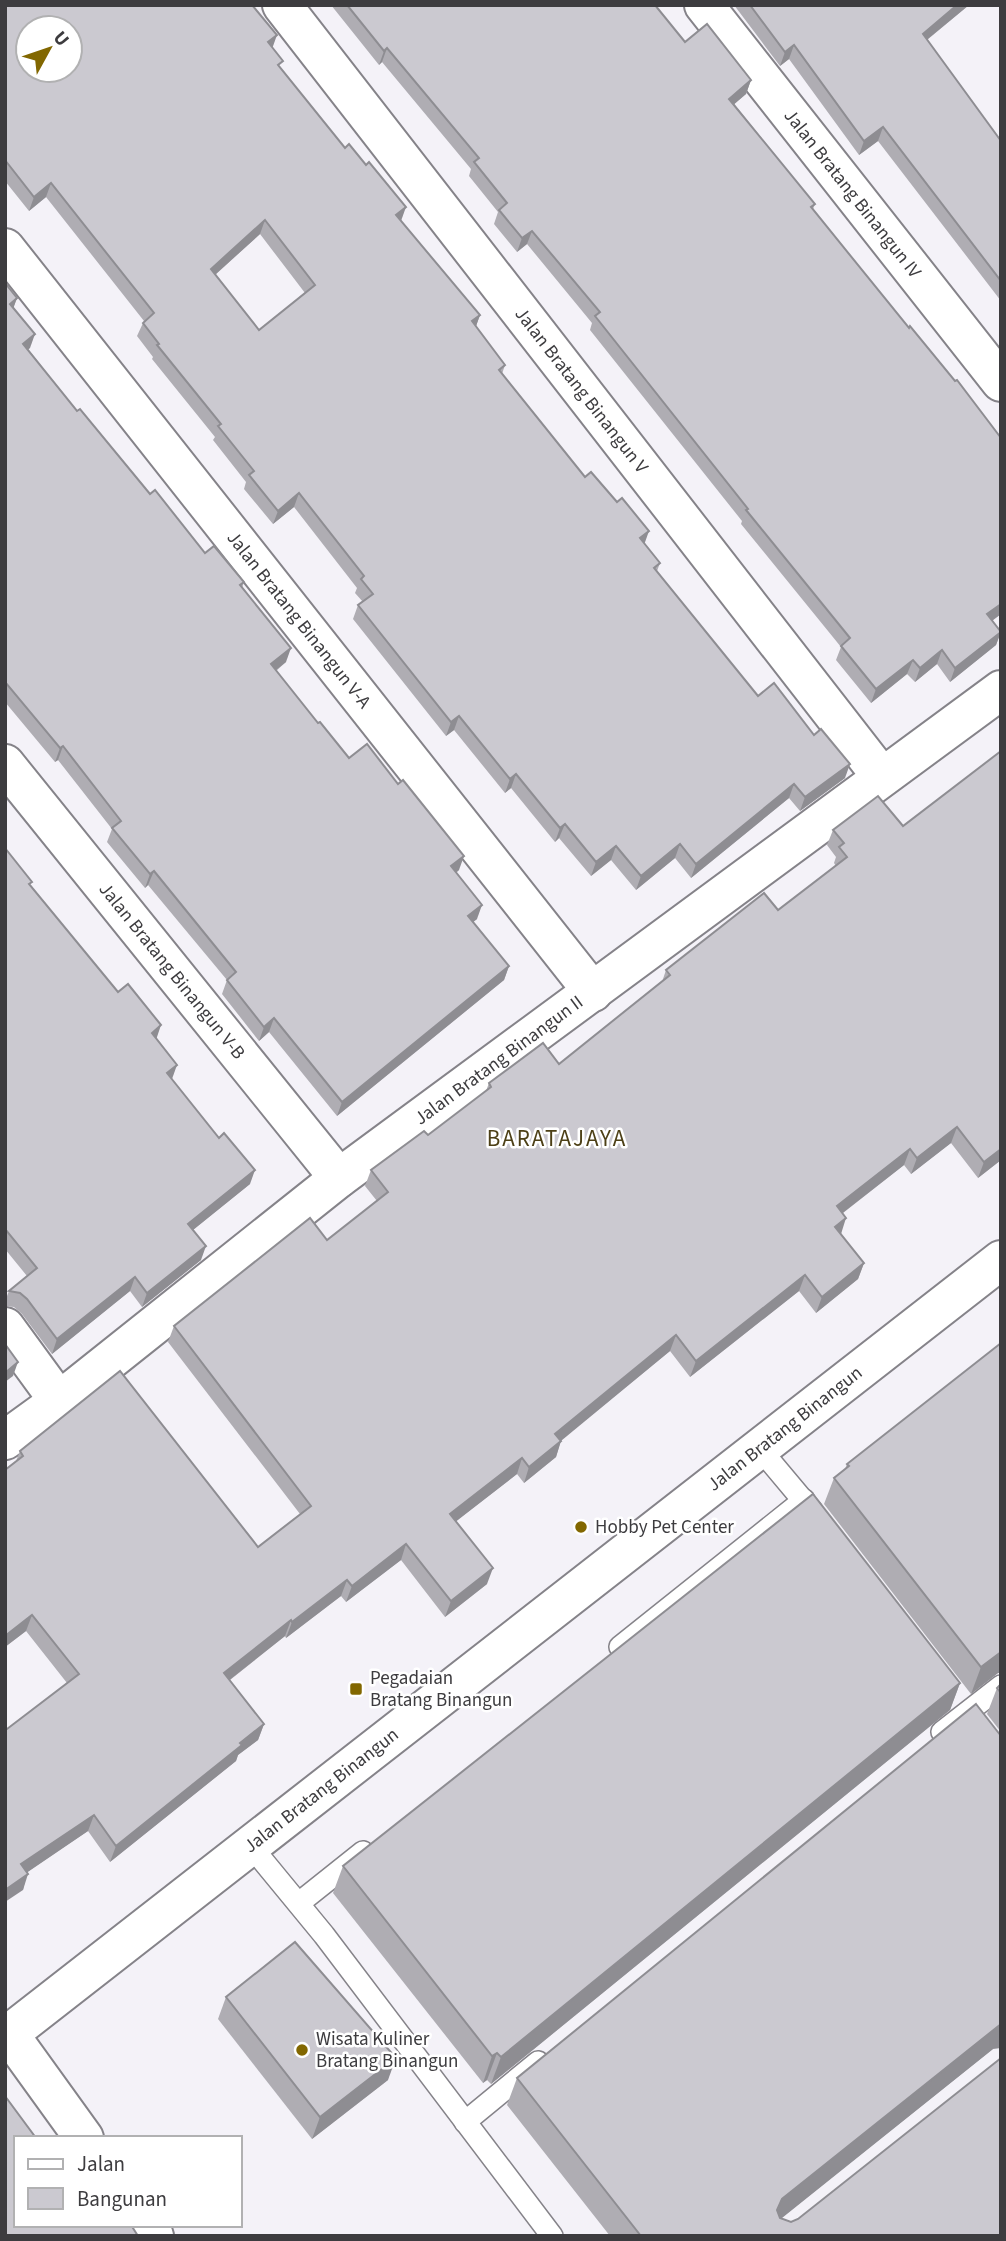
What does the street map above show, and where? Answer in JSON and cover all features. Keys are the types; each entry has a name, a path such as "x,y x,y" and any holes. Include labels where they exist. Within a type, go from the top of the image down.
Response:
{"street":[{"name":"Jalan Bratang Binangun V","path":"282,5 882,776"},
{"name":"Jalan Bratang Binangun IV","path":"704,5 1001,382"},
{"name":"Jalan Bratang Binangun V-A","path":"5,248 593,992"},
{"name":"Jalan Bratang Binangun II","path":"5,1440 59,1401 339,1178 1001,690"},
{"name":"Jalan Bratang Binangun V-B","path":"5,764 339,1178"},
{"name":"Jalan Bratang Binangun","path":"7,2033 1001,1260"},
{"path":"5,1327 59,1401"},
{"path":"7,2033 83,2136"}],"lane":[{"path":"760,1449 828,1531"},
{"path":"600,1663 804,1500"},
{"path":"924,1747 963,1706 1001,1685"},
{"path":"963,1706 984,1733"},
{"path":"299,1903 374,1843"},
{"path":"250,1845 299,1903 552,2236"},
{"path":"464,2122 550,2052"}],"building":[{"path":"5,5 252,5 277,35 268,42 283,61 278,65 345,148 349,144 366,165 369,162 406,207 396,215 480,315 472,321 505,365 499,370 585,477 591,472 617,502 622,498 649,531 640,538 660,563 654,568 758,696 774,683 814,735 821,729 850,764 805,797 794,784 696,864 680,844 641,876 616,846 596,862 565,824 560,828 516,774 510,779 459,716 451,722 358,605 373,594 361,579 364,576 299,493 278,511 249,475 254,471 143,323 154,313 51,183 34,197 5,160","holes":["265,220 315,285 259,330 211,269"]},
{"path":"347,5 655,5 685,42 707,24 751,80 729,99 815,204 811,207 909,328 910,326 955,381 957,380 1001,438 1001,604 987,614 1001,632 955,668 942,650 920,668 913,660 876,689 841,646 850,638 595,316 600,312 532,231 522,238 499,210 507,203 474,162 479,158 387,48 384,51"},
{"path":"750,5 957,5 923,34 1001,141 1001,281 883,127 864,141 794,45 785,52"},
{"path":"5,283 17,298 10,304 35,334 23,344 150,494 155,490 205,553 214,546 244,582 240,585 291,648 271,664 318,723 320,722 349,758 367,744 398,784 403,780 464,856 451,866 482,905 468,916 509,966 342,1102 274,1018 264,1027 227,980 236,972 154,871 150,874 112,828 121,821 63,746 60,748 5,682"},
{"path":"1001,751 1001,1149 984,1162 957,1127 917,1158 910,1149 837,1206 846,1218 835,1227 864,1263 822,1297 805,1275 696,1361 676,1335 555,1434 561,1441 529,1467 522,1458 450,1514 493,1568 451,1601 406,1544 352,1586 347,1580 224,1673 264,1724 240,1743 242,1745 116,1846 94,1815 21,1864 28,1874 5,1890 5,1727 7,1729 79,1674 32,1615 5,1636 5,1470 23,1456 20,1451 120,1371 258,1547 311,1506 174,1326 310,1218 327,1240 388,1192 371,1170 424,1131 428,1135 491,1087 489,1083 543,1043 559,1064 670,975 666,970 764,893 778,910 847,857 839,847 844,843 833,830 878,796 903,826"},
{"path":"5,848 32,882 29,884 118,992 128,984 161,1025 152,1033 177,1065 167,1073 219,1138 224,1133 255,1170 188,1224 206,1246 147,1293 135,1277 57,1339 27,1299 20,1293 9,1291 37,1268 5,1229"},
{"path":"1001,1343 1001,1652 981,1667 834,1478 849,1466 847,1464"},
{"path":"5,1344 18,1362 5,1373"},
{"path":"813,1494 960,1683 501,2057 497,2053 492,2056 343,1866"},
{"path":"976,1704 1001,1736 1001,2024 782,2199 777,2210 780,2218 791,2222 798,2219 1001,2058 1001,2236 641,2236 517,2078"},
{"name":"Wisata Kuliner Bratang Binangun","path":"295,1942 396,2058 320,2117 226,1997"},
{"path":"5,2096 35,2136 14,2136 14,2227 132,2227 138,2236 5,2236"}],"place":[{"name":"Hobby Pet Center","path":"581,1527"},
{"name":"Pegadaian Bratang Binangun","path":"356,1689"},
{"name":"Wisata Kuliner Bratang Binangun","path":"302,2050"}],"district":[{"name":"BARATAJAYA","path":"557,1138"}]}
